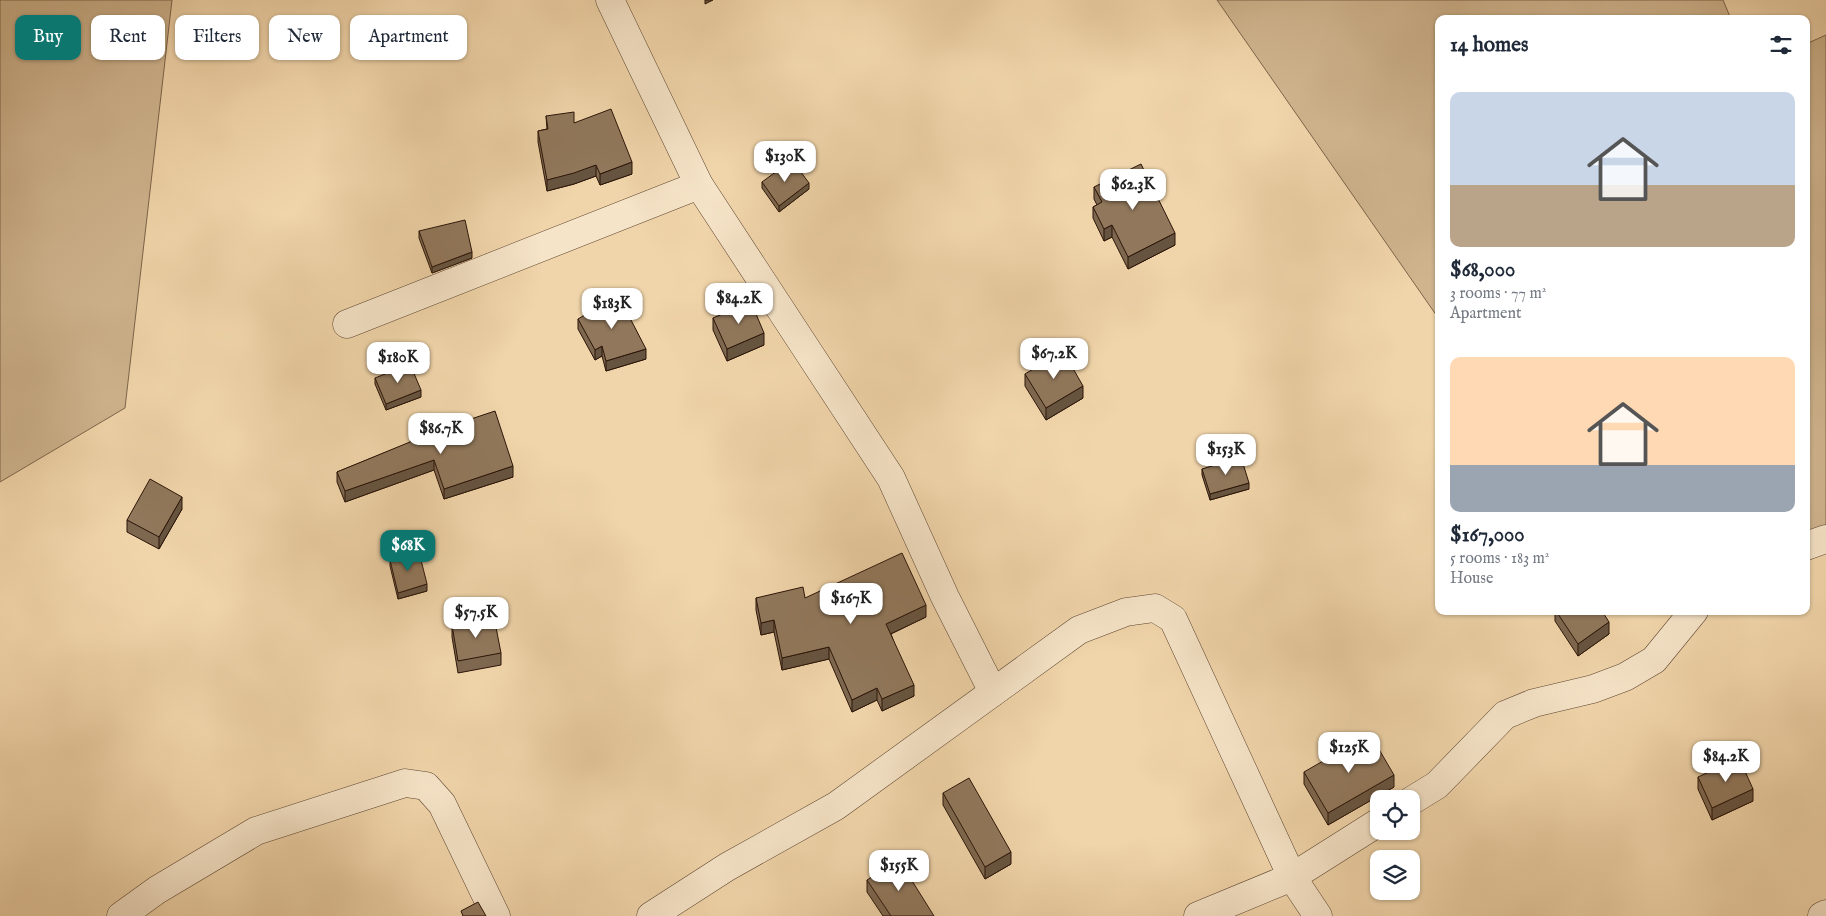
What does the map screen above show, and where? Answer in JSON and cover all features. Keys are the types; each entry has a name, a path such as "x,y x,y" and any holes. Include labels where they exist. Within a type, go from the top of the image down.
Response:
{"street":[{"path":"610,0 699,185 891,478 945,597 993,692"},
{"path":"347,324 699,185"},
{"path":"1810,545 1826,539"},
{"path":"651,916 727,868 836,806 1079,630 1126,612 1155,608 1173,619 1292,877 1318,916"},
{"path":"1420,795 1437,785 1505,715 1534,703 1593,689 1625,677 1654,660 1691,615"},
{"path":"120,916 156,890 256,831 405,783 426,786 442,804 496,916"},
{"path":"1198,916 1292,877 1370,828"},
{"path":"1822,916 1826,914"}],"shaded area":[{"path":"0,0 172,0 125,408 0,482"},
{"path":"1217,0 1723,0 1729,15 1435,15 1435,313"},
{"path":"1826,35 1826,550 1810,556 1810,42"}],"building":[{"path":"611,109 632,162 600,174 596,165 547,180 538,131 548,129 546,116 574,112 574,123"},
{"path":"792,160 809,183 779,206 762,182"},
{"path":"1141,164 1175,233 1128,257 1112,225 1104,229 1093,207 1102,202 1094,187"},
{"path":"465,220 472,252 432,267 419,231"},
{"path":"618,295 646,349 606,361 602,346 595,350 578,319"},
{"path":"751,302 764,333 727,349 713,318"},
{"path":"1063,351 1083,386 1046,408 1025,374"},
{"path":"410,364 421,390 386,404 375,378"},
{"path":"495,411 513,466 444,489 434,460 345,491 337,472 426,434"},
{"path":"1241,457 1249,483 1210,494 1202,469"},
{"path":"150,479 182,497 159,537 127,520"},
{"path":"419,552 427,584 398,593 390,560"},
{"path":"902,553 926,605 886,624 914,685 882,699 877,688 852,700 829,647 782,658 774,620 761,623 756,598 803,587 805,598"},
{"path":"1559,615 1605,615 1609,622 1578,644"},
{"path":"494,617 501,653 458,661 452,625"},
{"path":"1370,734 1394,775 1328,813 1304,772"},
{"path":"1739,758 1753,789 1712,808 1698,777"},
{"path":"969,778 1011,852 985,867 943,793"},
{"path":"899,860 934,916 891,916 867,880"},
{"path":"478,902 486,916 463,916 461,911"}]}
